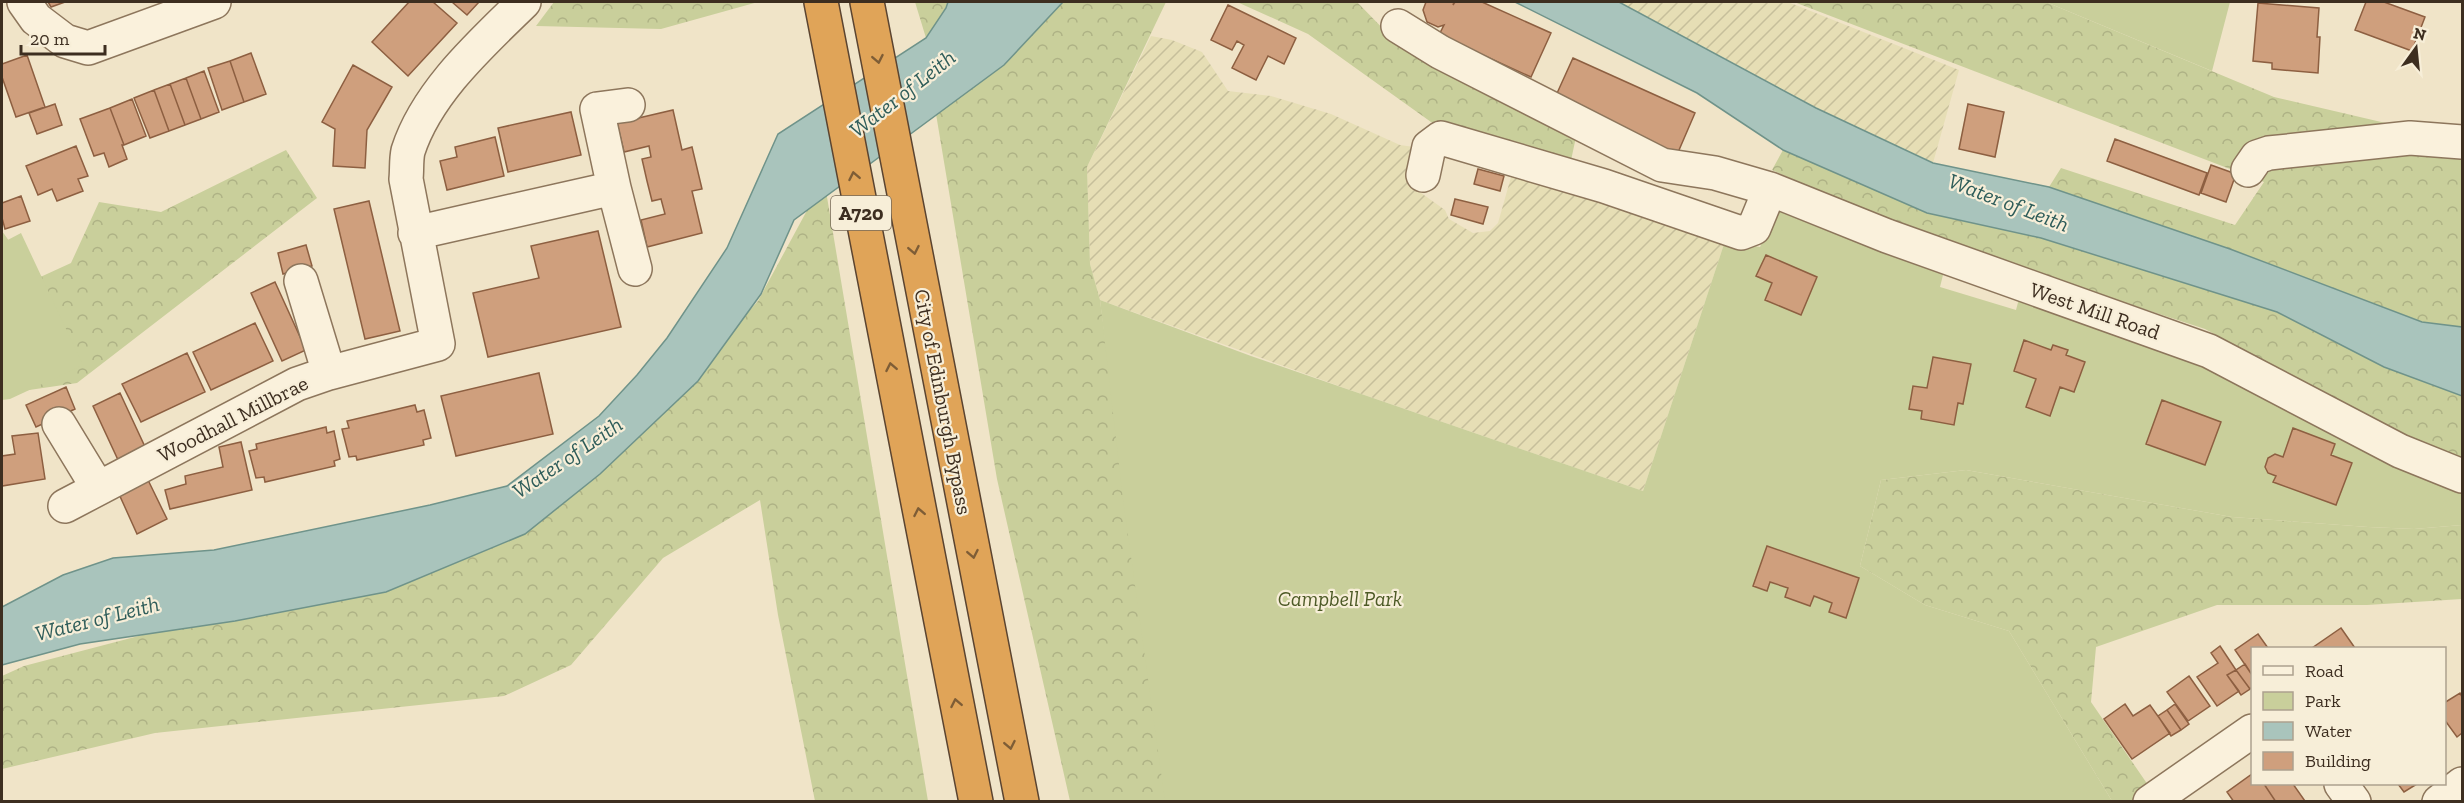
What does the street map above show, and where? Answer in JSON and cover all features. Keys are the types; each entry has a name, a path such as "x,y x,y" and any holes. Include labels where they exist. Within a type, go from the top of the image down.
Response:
{"highway":[{"name":"A720","path":"821,2 976,801"},
{"name":"City of Edinburgh Bypass","path":"867,2 1022,801"}],"street":[{"path":"24,2 36,19 65,41 87,48 137,15 214,2"},
{"name":"Woodhall Millbrae","path":"65,506 297,384 329,373 438,344 406,179 408,154 416,132 429,109 456,73 524,2"},
{"name":"West Mill Road","path":"1398,26 1440,52 1662,165 1715,173 1770,189 1887,236 2209,351 2400,451 2463,476"},
{"path":"628,105 597,109 635,269"},
{"path":"1423,175 1429,147 1441,138 1604,186 1741,233 1754,228 1770,189"},
{"path":"2248,170 2257,157 2269,153 2410,138 2463,142"},
{"path":"415,233 614,188"},
{"path":"301,281 329,373"},
{"path":"59,424 98,488"},
{"path":"2150,801 2251,732"},
{"path":"2439,801 2463,784"},
{"path":"2342,785 2354,801"}],"shaded area":[{"path":"1619,2 1788,2 1959,70 1933,163 1816,108"},
{"path":"1151,36 1172,40 1202,52 1228,91 1271,96 1331,114 1400,145 1414,147 1407,183 1445,210 1449,219 1473,233 1490,231 1498,223 1513,170 1725,241 1643,491 1353,391 1100,300 1090,264 1087,167"}],"green space":[{"path":"554,2 758,2 661,29 536,26"},
{"path":"915,2 948,2 926,38"},
{"path":"1063,2 1166,2 1087,167 1090,264 1100,300 1167,801 1070,801 997,479 936,114 1004,65"},
{"path":"1237,2 1357,2 1394,40 1576,137 1570,165 1431,122 1308,34"},
{"path":"1794,2 2046,2 2274,97 2407,128 2462,133 2462,327 2422,322 2230,249 2049,187 2061,168 2235,225 2264,182"},
{"path":"2046,2 2230,2 2212,71"},
{"path":"286,150 317,198 77,383 2,394 2,231 36,279 71,263 99,202 161,212"},
{"path":"1783,150 1927,213 2041,238 2277,312 2384,367 2462,396 2462,461 2403,436 2205,329 1918,235 1772,170"},
{"path":"824,179 928,801 815,801 778,615 760,500 663,558 571,665 504,696 155,733 2,769 2,676 24,666 291,596 642,430 758,301"},
{"name":"Campbell Park","path":"1777,209 1944,271 1940,287 2016,310 2020,295 2234,374 2272,403 2309,423 2399,467 2462,493 2462,525 2414,529 2232,517 1966,470 1881,480 1860,566 1925,605 2009,631 2112,801 1165,801 1123,499 1100,300 1251,356 1643,491 1725,241 1760,247"},
{"path":"21,233 83,365 10,399 2,400 2,243"},
{"path":"1966,470 2232,517 2414,529 2462,525 2462,599 2367,605 2217,605 2096,647 2091,702 2159,801 2112,801 2009,631 1925,605 1860,566 1881,480"}],"water":[{"name":"Water of Leith","path":"948,2 1063,2 1004,65 794,220 761,294 698,381 600,474 525,534 386,592 235,621 80,644 2,665 2,607 63,575 113,558 214,550 430,505 507,486 599,416 667,338 727,248 778,134 926,38"},
{"name":"Water of Leith","path":"1515,2 1619,2 1816,108 1933,163 2049,187 2230,249 2422,322 2462,327 2462,396 2384,367 2277,312 2041,238 1927,213 1783,150 1697,93"}],"building":[{"path":"48,2 65,2 51,7"},
{"path":"409,2 433,2 457,23 408,76 372,42"},
{"path":"452,2 479,2 467,15"},
{"path":"1426,2 1454,2 1453,5 1455,2 1482,2 1551,33 1531,77 1439,35 1444,25 1438,27 1427,22 1423,10"},
{"path":"2366,2 2384,2 2425,17 2412,51 2355,30"},
{"path":"2258,3 2319,8 2318,73 2272,69 2272,63 2253,61"},
{"path":"1228,5 1296,38 1284,64 1268,56 1256,80 1232,68 1244,45 1237,41 1232,50 1211,40"},
{"path":"251,53 266,94 244,102 230,61"},
{"path":"27,55 45,107 16,117 2,77 2,64"},
{"path":"1573,58 1695,113 1676,157 1553,102"},
{"path":"230,61 244,102 222,110 208,68"},
{"path":"353,65 392,87 367,130 365,168 333,166 335,129 322,122"},
{"path":"204,71 219,112 201,119 186,78"},
{"path":"186,78 201,119 185,125 170,84"},
{"path":"170,84 185,125 169,131 154,90"},
{"path":"154,90 169,131 150,138 134,98"},
{"path":"132,99 146,136 124,145 110,108"},
{"path":"55,104 62,125 37,134 29,113"},
{"path":"1968,104 2004,112 1995,157 1959,149"},
{"path":"110,108 127,159 109,167 104,153 94,156 80,119"},
{"path":"673,110 682,150 692,147 702,189 692,191 702,233 647,247 641,220 665,214 661,199 652,201 647,181 642,159 651,157 649,146 624,152 617,123"},
{"path":"571,112 581,155 508,172 498,128"},
{"path":"495,137 504,176 447,190 440,161 457,157 455,147"},
{"path":"2115,139 2207,173 2199,195 2107,161"},
{"path":"76,146 88,176 78,179 83,191 57,201 52,189 38,195 26,166"},
{"path":"2211,165 2236,174 2226,202 2201,193"},
{"path":"1478,169 1504,176 1500,191 1474,184"},
{"path":"21,196 30,221 5,229 2,203"},
{"path":"1455,199 1488,207 1483,224 1451,215"},
{"path":"369,201 400,331 365,339 334,209"},
{"path":"598,231 621,327 488,357 473,293 539,278 531,246"},
{"path":"306,245 312,266 283,274 278,253"},
{"path":"1766,255 1817,277 1801,315 1765,300 1772,283 1756,276"},
{"path":"275,282 306,350 282,361 251,293"},
{"path":"255,323 273,361 211,390 193,352"},
{"path":"2024,340 2051,350 2053,345 2068,350 2066,355 2085,362 2074,392 2060,387 2050,416 2026,407 2036,379 2014,371"},
{"path":"187,353 205,392 141,422 122,384"},
{"path":"1933,357 1971,364 1963,404 1958,403 1954,425 1921,419 1922,411 1909,409 1913,386 1927,388"},
{"path":"539,373 553,434 456,456 441,396"},
{"path":"66,387 75,409 36,427 26,405"},
{"path":"120,393 146,449 119,462 93,406"},
{"path":"2162,400 2221,422 2205,465 2146,444"},
{"path":"415,405 417,412 424,410 431,438 423,440 424,445 357,460 356,456 349,457 342,429 349,428 347,421"},
{"path":"326,427 327,433 334,431 340,459 334,461 335,466 265,482 264,477 256,478 249,451 257,449 256,444"},
{"path":"2293,428 2335,444 2331,455 2352,463 2336,505 2273,482 2276,476 2268,473 2265,467 2268,458 2275,454 2283,457"},
{"path":"38,433 45,479 2,486 2,456 15,454 12,436"},
{"path":"241,442 252,490 170,509 165,490 186,484 185,476 223,467 219,447"},
{"path":"148,480 167,519 137,534 119,494"},
{"path":"1767,546 1859,578 1846,618 1829,612 1832,603 1814,596 1810,606 1785,597 1788,588 1770,582 1767,591 1753,586"},
{"path":"2341,628 2354,647 2313,647"},
{"path":"2258,634 2267,647 2251,647 2251,674 2235,650"},
{"path":"2220,646 2236,670 2227,675 2239,691 2217,706 2197,677 2218,663 2211,653"},
{"path":"2245,664 2251,673 2250,689 2236,670"},
{"path":"2236,670 2250,689 2241,695 2227,675"},
{"path":"2189,676 2210,706 2188,721 2167,692"},
{"path":"2460,693 2462,697 2462,733 2457,737 2446,722 2446,702"},
{"path":"2125,704 2133,716 2150,705 2170,733 2132,759 2104,719"},
{"path":"2175,704 2189,724 2181,730 2167,710"},
{"path":"2167,710 2181,730 2171,736 2158,716"},
{"path":"2251,775 2251,785 2265,785 2276,802 2234,802 2227,792"},
{"path":"2265,785 2294,785 2305,801 2276,802"},
{"path":"2399,785 2415,785 2404,792"}]}
